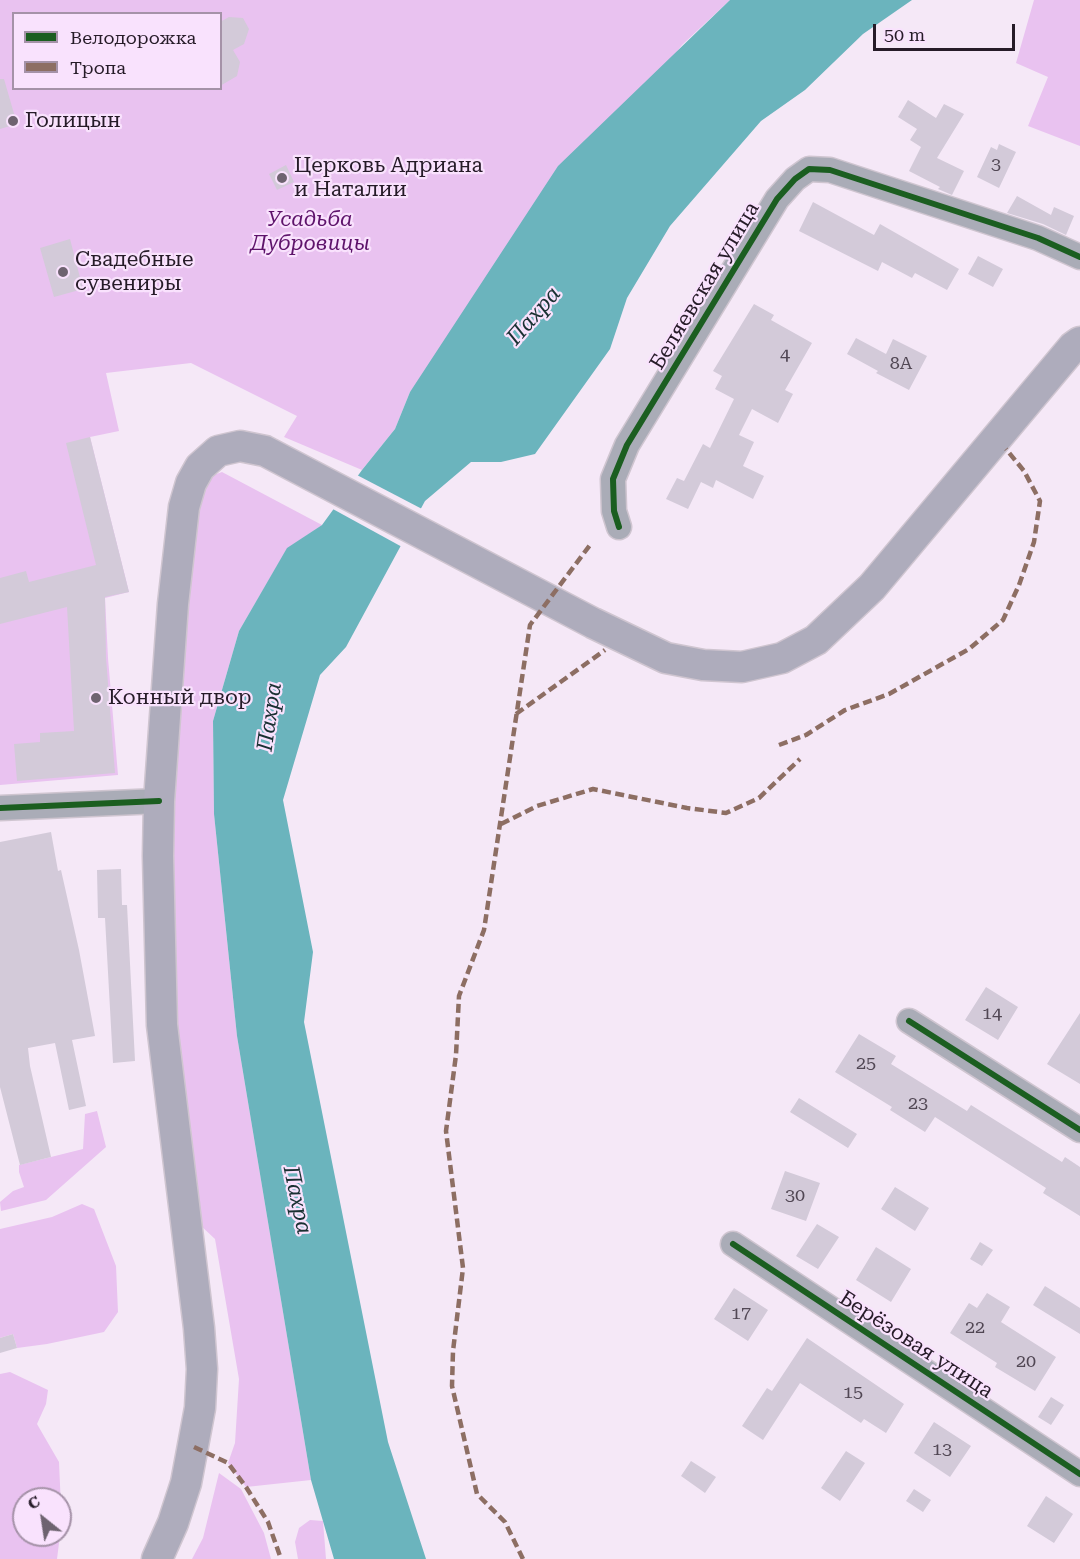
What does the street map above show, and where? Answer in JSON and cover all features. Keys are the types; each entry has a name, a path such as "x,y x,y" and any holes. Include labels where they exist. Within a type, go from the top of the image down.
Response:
{"main road":[{"path":"157,1559 173,1523 186,1483 200,1408 202,1370 199,1328 162,1025 159,923 159,801 173,604 184,507 191,483 200,467 218,451 240,446 265,450 593,623 666,658 703,665 742,667 782,658 816,640 872,587 1073,346 1080,342"}],"street":[{"name":"Беляевская улица","path":"620,527 614,511 613,479 627,445 777,199 795,179 809,169 830,170 994,223 1038,238 1080,257"},
{"path":"0,808 159,801"},
{"path":"909,1022 1080,1130"},
{"name":"Берёзовая улица","path":"733,1244 1080,1474"}],"green space":[{"name":"Усадьба Дубровицы","path":"0,0 730,0 682,45 410,392 395,429 362,470 284,437 297,416 191,363 106,373 119,431 90,437 129,592 105,598 118,775 0,785"},
{"path":"1034,0 1080,0 1080,146 1028,126 1048,77 1016,63"},
{"path":"222,472 322,525 287,549 239,631 213,721 214,814 237,1036 311,1480 246,1487 228,1463 235,1443 239,1379 215,1239 183,1209 162,1025 191,483"},
{"path":"97,1111 106,1147 46,1200 1,1211 0,1202 13,1191 24,1187 19,1165 83,1149 85,1114"},
{"path":"82,1204 94,1209 116,1266 118,1312 104,1332 17,1348 13,1334 0,1338 0,1229 52,1217"},
{"path":"10,1372 48,1390 46,1404 37,1424 59,1462 60,1487 12,1487 12,1547 58,1547 57,1559 0,1559 0,1374"},
{"path":"219,1473 241,1489 264,1533 271,1559 192,1559 203,1538"},
{"path":"310,1520 323,1521 326,1559 298,1559 295,1542 299,1528"}],"water":[{"name":"Пахра","path":"730,0 912,0 863,34 805,90 761,121 670,226 627,298 610,349 535,454 501,462 471,462 425,501 346,647 320,675 283,800 313,952 304,1022 388,1442 426,1559 334,1559 311,1480 237,1036 214,814 213,721 239,631 287,548 322,525 395,429 410,392 558,166"}],"pier":[{"path":"355,474 424,510 404,548 331,508"}],"building":[{"path":"229,17 243,18 249,29 244,44 233,50 240,62 237,76 222,85 222,21"},
{"path":"0,79 4,79 17,124 0,129"},
{"path":"908,100 936,118 944,104 964,114 937,158 964,171 952,195 909,171 921,147 910,140 917,129 898,117"},
{"path":"999,144 1016,152 999,188 977,177 991,147 997,150"},
{"name":"Церковь Адриана и Наталии","path":"286,165 294,182 277,190 269,174"},
{"path":"1017,196 1051,215 1054,207 1074,216 1066,235 1043,224 1007,213"},
{"path":"813,202 874,235 880,224 959,269 947,290 915,273 912,278 882,262 878,271 799,231"},
{"name":"Свадебные сувениры","path":"70,239 83,289 54,297 40,248"},
{"path":"978,256 1003,269 993,287 968,274"},
{"path":"754,304 774,315 771,320 812,343 785,390 793,394 778,423 752,409 739,435 754,442 743,466 764,476 753,499 716,480 713,488 701,482 688,509 666,499 677,478 684,481 703,444 710,448 734,399 715,389 722,376 713,371"},
{"path":"856,338 886,354 893,339 927,356 909,390 876,373 878,371 847,354"},
{"path":"90,437 129,592 105,597 106,658 115,773 17,781 14,744 40,742 40,733 74,731 67,607 0,624 0,578 26,571 29,582 96,565 66,443"},
{"path":"51,832 58,871 61,870 79,950 95,1036 72,1040 86,1106 69,1110 55,1043 28,1048 51,1157 20,1165 0,1087 0,842"},
{"path":"121,869 122,905 127,905 135,1061 113,1063 105,918 98,918 97,870"},
{"path":"986,987 1018,1007 998,1040 965,1020"},
{"path":"1080,1013 1080,1084 1047,1064"},
{"path":"859,1034 896,1056 891,1064 967,1111 971,1105 1062,1162 1065,1157 1080,1167 1080,1216 1043,1193 1046,1188 935,1117 925,1132 890,1110 892,1107 835,1072"},
{"path":"799,1098 857,1134 848,1148 790,1112"},
{"path":"785,1171 820,1183 806,1221 771,1209"},
{"path":"895,1187 929,1208 915,1231 881,1209"},
{"path":"817,1224 839,1237 818,1269 796,1256"},
{"path":"980,1242 993,1250 982,1266 970,1259"},
{"path":"876,1247 911,1269 891,1302 856,1280"},
{"path":"1045,1286 1080,1308 1080,1334 1033,1305"},
{"path":"734,1288 768,1310 748,1341 714,1319"},
{"path":"987,1293 1010,1307 1001,1322 1056,1357 1035,1391 995,1367 997,1363 950,1333 969,1303 977,1308"},
{"path":"13,1334 17,1348 0,1353 0,1338"},
{"path":"807,1338 904,1404 886,1433 864,1419 861,1423 800,1383 763,1440 742,1426 767,1388 772,1391"},
{"path":"1051,1397 1064,1405 1051,1425 1038,1417"},
{"path":"934,1422 971,1446 950,1477 914,1453"},
{"path":"846,1451 865,1463 840,1501 821,1488"},
{"path":"691,1461 716,1477 705,1493 681,1476"},
{"path":"914,1489 931,1500 923,1512 906,1501"},
{"path":"1046,1496 1073,1514 1054,1543 1027,1526"}],"marked path":[{"path":"779,745 806,735 845,710 889,694 969,649 1003,620 1019,585 1034,542 1040,501 1024,471 1006,449"},
{"path":"523,1559 505,1522 477,1494 452,1386 453,1351 463,1268 446,1131 456,1055 459,996 484,930 530,625 590,545"},
{"path":"516,714 605,650"},
{"path":"501,824 537,806 593,789 687,808 726,813 759,798 800,759"},
{"path":"194,1447 228,1463 268,1522 281,1559"}],"cycle path":[{"path":"619,527 614,511 613,479 627,445 777,199 795,179 809,169 830,170 1038,238 1080,257"},
{"path":"0,808 159,801"},
{"path":"909,1021 1080,1130"},
{"path":"733,1244 1080,1474"}],"place":[{"name":"Голицын","path":"13,121"},
{"name":"Церковь Адриана и Наталии","path":"282,178"},
{"name":"Свадебные сувениры","path":"63,272"},
{"name":"Конный двор","path":"96,698"}]}
